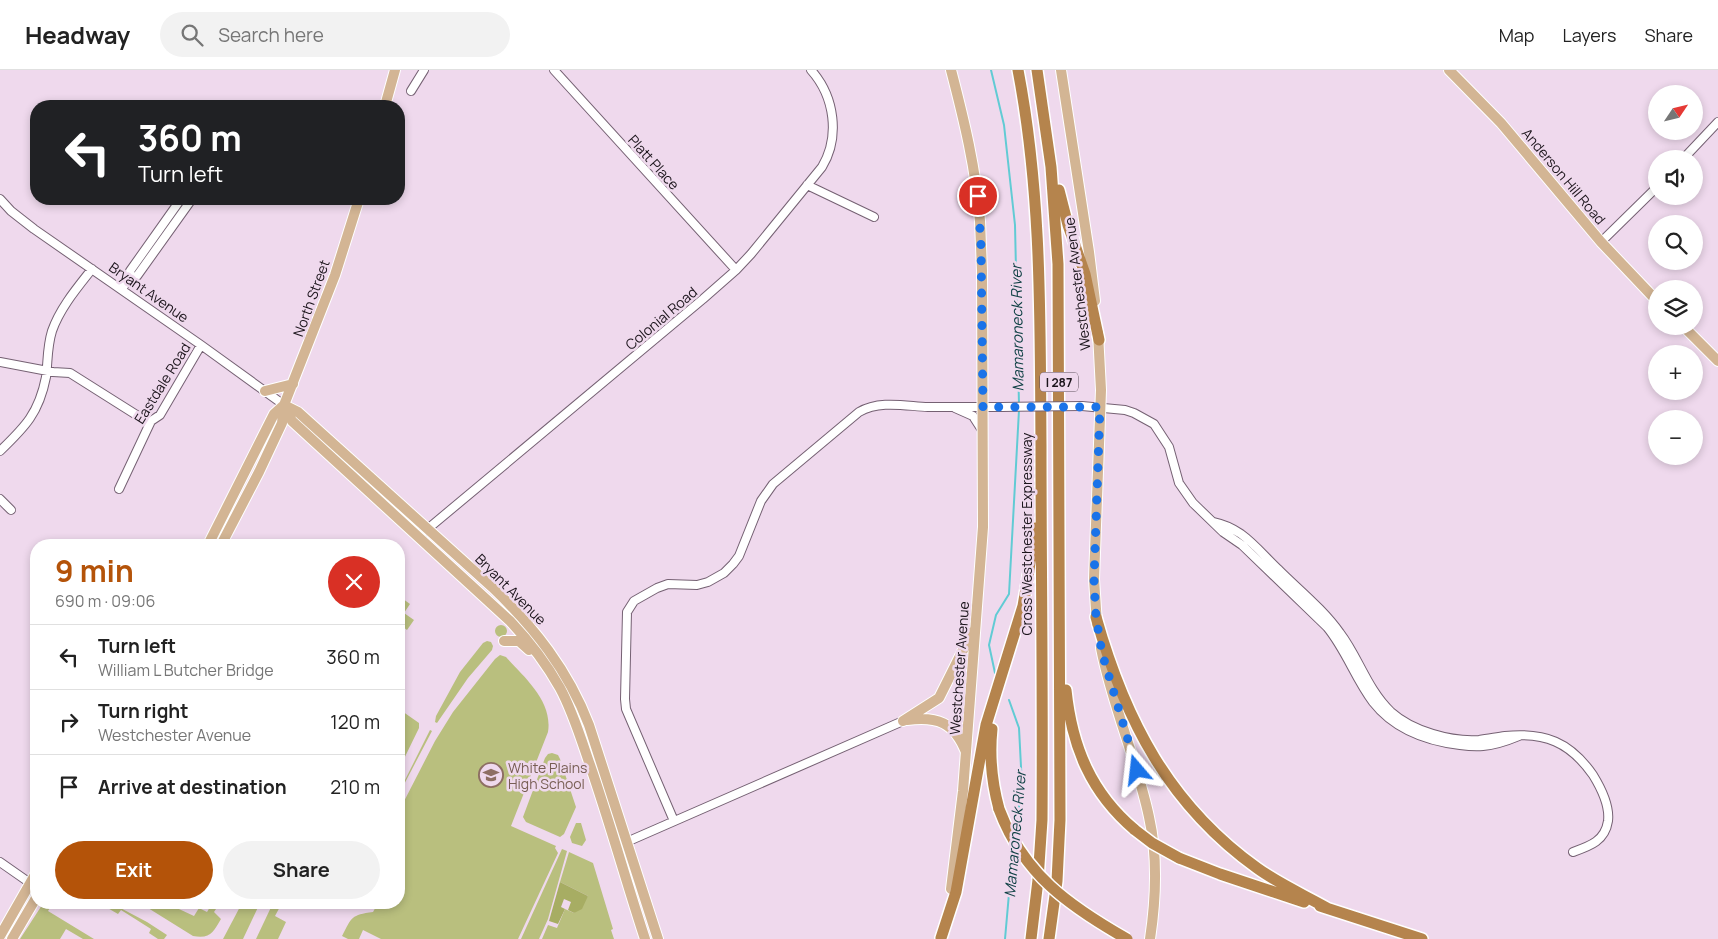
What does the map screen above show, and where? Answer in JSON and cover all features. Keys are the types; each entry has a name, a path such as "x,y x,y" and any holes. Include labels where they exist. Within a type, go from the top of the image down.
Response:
{"highway":[{"name":"Cross Westchester Expressway","path":"1018,70 1029,136 1038,225 1040,290 1042,820 1031,939"},
{"name":"I 287","path":"1037,70 1055,203 1058,271 1059,844 1056,887 1049,939"},
{"path":"1048,143 1068,225 1084,267 1099,340"},
{"path":"941,939 956,892 986,725 1023,606 1041,462"},
{"path":"1096,617 1113,672 1129,712 1152,755 1181,796 1215,833 1251,864 1284,885 1327,908"},
{"path":"1059,622 1069,714 1078,750 1100,792 1120,817 1152,843 1179,858 1220,874 1422,939"},
{"path":"1008,657 994,712 991,737 992,776 999,810 1013,841 1043,881 1072,904 1127,939"}],"main road":[{"path":"387,100 395,70"},
{"name":"Westchester Avenue","path":"941,939 956,858 966,754 982,527 983,407 979,210 970,148 951,70"},
{"name":"Westchester Avenue","path":"1061,70 1090,252 1099,340 1100,407 1094,580 1096,617 1102,653 1141,783 1152,831 1155,881 1150,939"},
{"name":"Anderson Hill Road","path":"1449,70 1507,129 1601,242 1648,292"},
{"name":"North Street","path":"224,539 282,423 284,406 335,275 357,205"},
{"path":"1692,335 1718,361"},
{"path":"265,391 293,384"},
{"name":"North Street","path":"211,539 274,414 284,406"},
{"name":"Bryant Avenue","path":"284,406 298,412 518,611 555,658 580,702 658,939"},
{"name":"Bryant Avenue","path":"284,406 292,421 510,621 526,638 547,666 560,687 577,729 645,939"},
{"path":"903,721 917,711 934,703 942,695 967,644 976,617"},
{"path":"504,641 519,641 527,647 547,676 566,713 577,729"},
{"path":"903,721 925,718 944,723 956,734 966,754"},
{"path":"0,936 30,883"},
{"path":"12,939 30,908"}],"street":[{"path":"411,91 424,70"},
{"name":"Platt Place","path":"554,70 736,270"},
{"name":"Colonial Road","path":"418,537 703,299 751,254 828,156 833,135 831,107 825,90 811,70"},
{"path":"1692,150 1718,122"},
{"path":"807,184 874,217"},
{"path":"1601,242 1648,196"},
{"name":"Bryant Avenue","path":"0,199 11,211 34,229 122,289 284,406"},
{"path":"122,289 130,277 130,271 177,205"},
{"path":"130,277 137,276 186,205"},
{"path":"0,451 21,431 36,410 40,401 46,371 47,354 57,320 75,290 92,270"},
{"name":"Eastdale Road","path":"119,489 151,421 160,415 201,345"},
{"path":"0,362 46,371 70,373 146,421 151,421"},
{"path":"674,820 626,708 627,612 630,605 657,588 668,584 697,585 708,582 724,573 734,564 739,556 761,501 772,484 865,408 881,404 951,407 1082,406 1116,408 1134,413 1154,424 1169,447 1179,483 1193,503 1213,522 1221,523 1243,536 1326,616 1346,642 1378,697 1400,719 1425,731 1466,740 1519,736 1544,737 1561,744 1585,765 1601,790 1607,807 1608,817 1604,832 1593,845 1573,852"},
{"path":"951,407 973,416 983,432"},
{"path":"0,499 11,510"},
{"path":"616,846 903,721"},
{"path":"0,862 30,883"}],"green space":[{"path":"405,600 410,604 405,612"},
{"path":"405,614 414,620 407,630 405,628"},
{"path":"503,625 506,626 506,636 499,637 496,636 495,629 496,626"},
{"path":"491,642 492,650 468,678 437,723 435,722 436,716 460,672 483,643"},
{"path":"500,655 506,657 529,681 542,700 548,721 548,732 511,826 556,846 555,848 558,853 518,939 381,939 363,930 359,939 348,939 342,936 350,921 360,914 373,912 375,909 405,909 405,799 435,741 453,712"},
{"path":"405,713 419,723 419,728 405,757"},
{"path":"430,730 432,731 405,783"},
{"path":"548,754 558,755 560,759 576,807 564,834 560,837 526,822 523,817 545,758"},
{"path":"576,823 581,823 586,840 582,846 572,843 570,837"},
{"path":"562,849 567,851 548,919 539,939 521,939"},
{"path":"569,852 593,863 613,929 611,930 614,939 542,939 548,925 557,928 565,909 574,913 588,896 560,882"},
{"path":"560,882 588,896 582,909 574,913 568,910 571,902 564,899 561,907 565,909 558,924 549,921"},
{"path":"39,909 49,909 48,911 94,939 83,939 66,929 60,939 20,939"},
{"path":"109,909 122,909 167,935 164,939 158,939 149,933 151,929 121,910 118,914"},
{"path":"150,909 179,909 194,916 198,909 207,912 209,909 216,909 214,912 221,919 211,934 199,937 193,936"},
{"path":"239,909 257,909 243,939 223,939"},
{"path":"270,909 279,909 275,916 286,922 278,939 256,939"}],"waterway":[{"name":"Mamaroneck River","path":"991,70 1004,125 1015,225 1019,405"},
{"name":"Mamaroneck River","path":"995,673 989,645 996,615 1009,594 1019,410"},
{"name":"Mamaroneck River","path":"1009,700 1019,728 1022,786 1015,833"},
{"name":"Mamaroneck River","path":"1005,939 1013,848"}],"place":[{"name":"White Plains High School","path":"491,775"}],"route":[{"path":"978,196 981,246 983,407 1100,407 1094,580 1096,617 1102,653 1137,770"}]}
